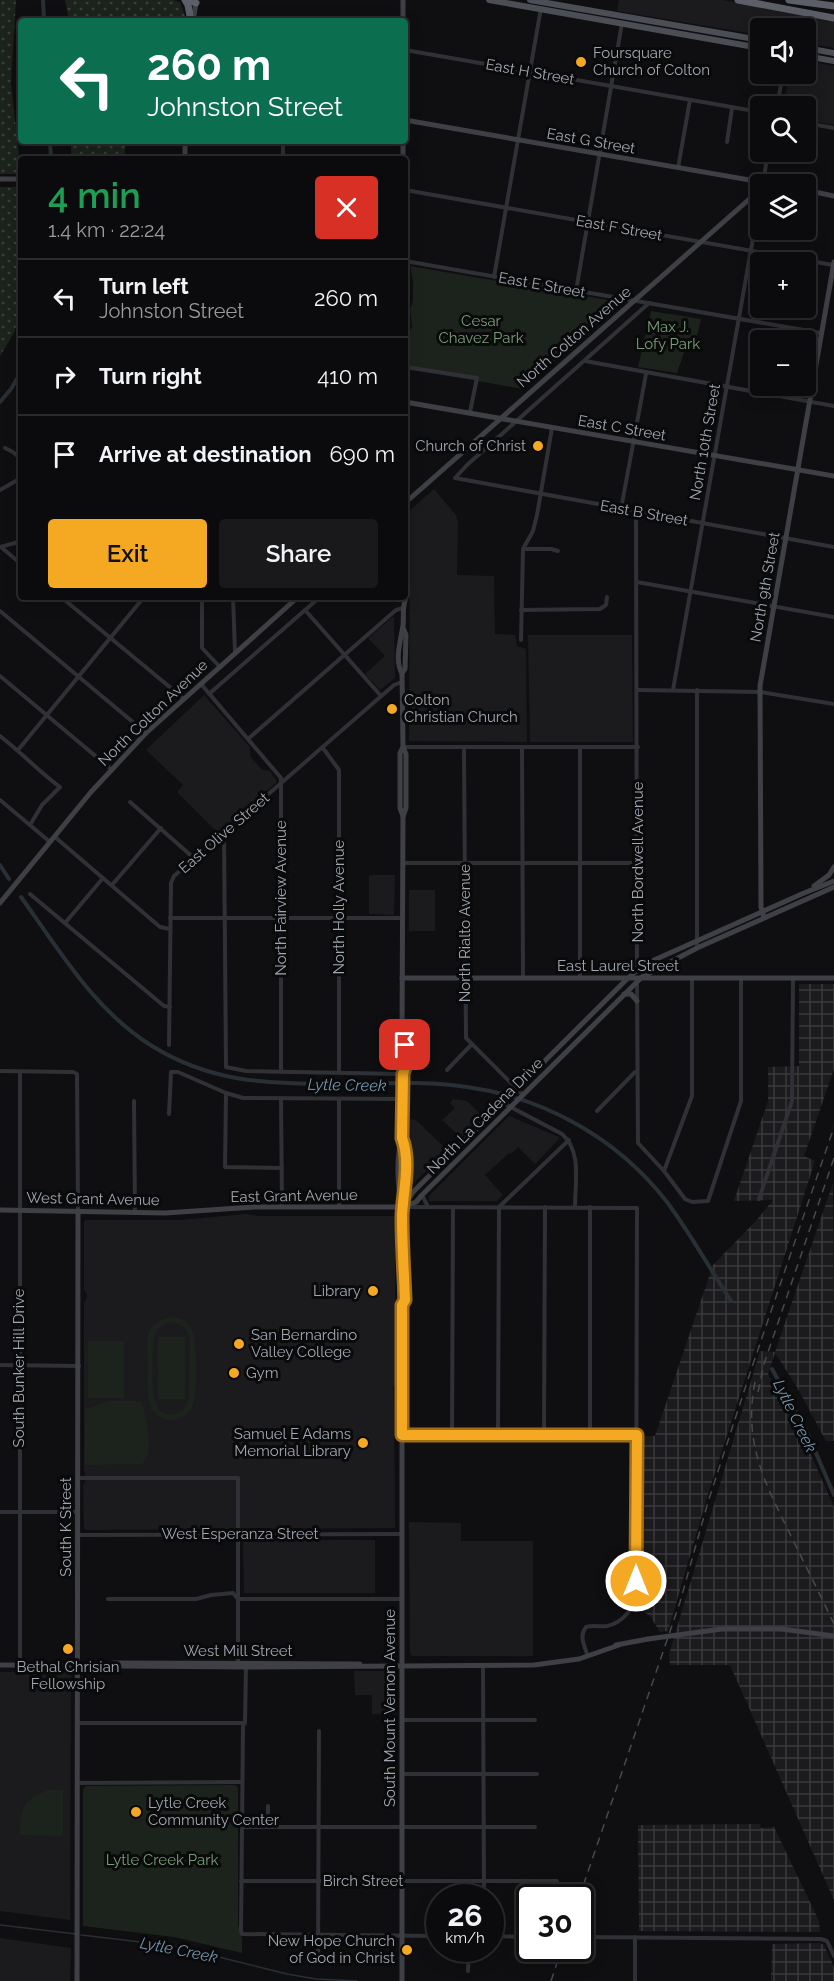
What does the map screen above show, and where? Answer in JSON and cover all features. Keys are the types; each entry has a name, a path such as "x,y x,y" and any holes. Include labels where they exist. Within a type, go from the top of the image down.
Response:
{"highway":[{"path":"186,0 197,2"},
{"path":"186,0 191,18"},
{"path":"738,0 834,18"},
{"path":"789,0 834,6"}],"main road":[{"path":"403,18 404,0"},
{"path":"489,0 542,5 750,46"},
{"path":"531,0 542,5"},
{"path":"193,18 197,2"},
{"path":"622,20 750,39"},
{"path":"816,50 834,53"},
{"path":"816,58 834,61"},
{"name":"East G Street","path":"408,121 750,182"},
{"path":"0,179 18,179"},
{"path":"816,192 834,196"},
{"name":"North Colton Avenue","path":"408,500 750,198"},
{"name":"North 9th Street","path":"764,918 761,912 760,686 834,264"},
{"name":"East C Street","path":"408,402 834,476"},
{"name":"North Colton Avenue","path":"0,903 111,769 146,733 295,600"},
{"path":"401,600 403,606"},
{"name":"South Mount Vernon Avenue","path":"402,1981 402,1305 405,1300 402,1261 403,1207 400,1197 399,1173 405,1045 402,1038 403,816 400,808 400,753 403,747 402,673 399,669 399,658 405,600"},
{"path":"804,893 821,882 834,867"},
{"name":"North La Cadena Drive","path":"403,1207 409,1196 637,970 696,941 834,881"},
{"name":"North La Cadena Drive","path":"403,1207 416,1202 639,979 697,948 834,887"},
{"path":"661,966 662,973 667,978"},
{"path":"609,977 615,984 615,991"},
{"name":"East Laurel Street","path":"402,978 834,978"},
{"path":"624,994 632,994 637,1001"},
{"path":"583,1023 589,1029"},
{"path":"441,1165 447,1172"},
{"name":"East Grant Avenue","path":"186,1212 231,1208 403,1207"},
{"name":"West Grant Avenue","path":"0,1210 186,1212"},
{"name":"South K Street","path":"78,1211 78,1981"},
{"name":"West Mill Street","path":"574,1659 611,1646 722,1629 782,1629 834,1636"},
{"name":"West Mill Street","path":"0,1665 547,1664 579,1659 619,1645"},
{"name":"West Mill Street","path":"108,1665 113,1663 238,1663 246,1665"}],"street":[{"path":"494,277 542,5"},
{"path":"576,291 622,20"},
{"name":"East H Street","path":"408,51 750,111"},
{"path":"678,168 690,100"},
{"path":"727,142 732,108"},
{"path":"816,125 834,128"},
{"name":"East F Street","path":"408,192 752,252"},
{"name":"North 10th Street","path":"752,252 754,240"},
{"name":"East E Street","path":"408,260 494,277 821,333"},
{"name":"East F Street","path":"816,261 834,264"},
{"name":"North 10th Street","path":"673,690 750,263"},
{"name":"North Colton Avenue","path":"455,478 648,303"},
{"path":"585,361 646,374 834,406"},
{"path":"408,367 477,378 470,412"},
{"path":"621,509 646,374"},
{"path":"521,640 523,549 533,531 552,427"},
{"path":"5,448 18,456"},
{"name":"East B Street","path":"455,478 834,547"},
{"path":"0,490 18,480"},
{"name":"North Bordwell Avenue","path":"636,512 638,1143 664,1171"},
{"path":"0,547 18,540"},
{"path":"0,547 18,562"},
{"path":"523,549 558,551"},
{"path":"637,582 834,617"},
{"path":"521,610 600,609 606,605 607,597"},
{"path":"65,600 183,698"},
{"path":"18,750 140,600"},
{"path":"202,600 202,648 219,666"},
{"path":"233,600 236,652"},
{"name":"North Colton Avenue","path":"209,694 317,600"},
{"path":"248,739 403,606"},
{"path":"305,610 381,696"},
{"path":"0,611 146,733"},
{"path":"0,676 111,769"},
{"name":"East Olive Street","path":"169,1045 171,883 174,876 381,696 394,685 402,682"},
{"path":"200,683 281,778 281,783"},
{"path":"638,690 761,692 834,704"},
{"path":"697,690 697,948"},
{"path":"0,736 18,750 34,768 60,788 42,805 30,825"},
{"path":"403,747 638,747"},
{"name":"North Rialto Avenue","path":"464,747 466,1038 472,1044"},
{"path":"522,747 523,978"},
{"path":"580,747 580,978"},
{"name":"North Holly Avenue","path":"323,748 339,770 339,1072"},
{"name":"North Fairview Avenue","path":"281,783 281,1071"},
{"path":"0,800 112,885 160,927 170,928"},
{"path":"130,802 195,859"},
{"path":"112,885 161,828"},
{"path":"224,832 226,1067 246,1071 403,1074"},
{"path":"403,863 638,863"},
{"path":"65,923 103,878"},
{"path":"30,894 164,1006 170,1007"},
{"path":"170,918 402,918"},
{"path":"692,978 692,1096 664,1171 685,1199 692,1202 708,1201 741,1101 741,978"},
{"path":"759,1199 792,1101 793,978"},
{"path":"447,1070 472,1044 523,1095"},
{"path":"0,1071 20,1072"},
{"name":"South K Street","path":"20,1072 76,1073 78,1211"},
{"name":"South Bunker Hill Drive","path":"20,1072 20,1665"},
{"path":"169,1114 171,1072 178,1072 243,1098 403,1099"},
{"path":"597,1111 636,1072"},
{"path":"226,1093 225,1167 282,1168"},
{"path":"281,1099 282,1207"},
{"path":"339,1099 339,1207"},
{"path":"134,1101 135,1213"},
{"path":"505,1102 569,1140 575,1160 575,1207"},
{"path":"498,1435 499,1207 569,1140"},
{"path":"422,1195 428,1207"},
{"path":"403,1207 637,1208 635,1601 632,1608 619,1621 610,1625 586,1627 582,1638 587,1654"},
{"path":"452,1435 453,1207"},
{"path":"544,1436 545,1207"},
{"path":"590,1207 590,1436"},
{"path":"0,1365 79,1366"},
{"path":"402,1435 637,1435"},
{"path":"79,1478 238,1478 238,1663"},
{"path":"0,1512 78,1512"},
{"name":"West Esperanza Street","path":"78,1535 402,1534"},
{"path":"108,1599 196,1599 233,1593 238,1599"},
{"path":"238,1599 402,1599"},
{"path":"246,1665 242,1782 242,1934 426,1936"},
{"path":"483,1665 484,1881"},
{"path":"402,1720 535,1720"},
{"path":"78,1723 245,1723"},
{"path":"318,1959 319,1731"},
{"path":"402,1774 537,1774"},
{"path":"78,1783 242,1782"},
{"path":"268,1806 268,1827"},
{"path":"242,1827 535,1827"},
{"name":"Birch Street","path":"241,1881 557,1881"},
{"path":"594,1937 821,1939 827,1941 834,1956"},
{"path":"635,1937 635,1981"},
{"path":"468,1962 468,1971"}],"shaded area":[{"path":"619,0 723,0 834,21 834,48 816,45 816,18 750,18 750,33 617,11"},
{"path":"816,63 834,66 834,125 816,122 816,96 786,96 787,84 816,84"},
{"path":"434,489 456,515 458,522 457,575 494,576 495,634 515,635 517,646 526,649 527,742 409,741 410,510"},
{"path":"394,616 395,678 380,690 365,674 385,656 368,638"},
{"path":"528,635 632,635 633,742 530,742"},
{"path":"204,695 250,747 250,756 262,770 270,771 277,782 218,833 177,792 183,785 146,750"},
{"path":"369,875 395,875 394,915 369,914"},
{"path":"409,890 435,890 435,931 409,931"},
{"path":"799,984 834,984 834,1069 804,1156 815,1161 709,1491 668,1631 660,1632 650,1616 639,1609 643,1436 655,1436 713,1265 773,1200 734,1201 768,1101 768,1067 799,1066"},
{"path":"453,1099 467,1101 483,1117 461,1138 442,1120 455,1108 450,1103"},
{"path":"509,1116 559,1137 559,1139 535,1164 518,1147 485,1175 503,1195 497,1201 429,1201 429,1196"},
{"path":"410,1119 416,1120 448,1151 411,1185"},
{"path":"833,1183 834,1441 826,1441 797,1387 775,1353 768,1374 800,1430 834,1507 834,1900 730,1665 670,1665 669,1654 760,1351 775,1352"},
{"name":"San Bernardino Valley College","path":"246,1214 259,1216 395,1216 395,1385 393,1388 395,1528 86,1530 84,1528 83,1485 85,1483 84,1303 87,1294 84,1290 84,1222 86,1220 181,1220"},
{"path":"409,1522 461,1523 461,1541 533,1541 533,1656 412,1656 410,1653"},
{"path":"246,1540 375,1540 375,1593 244,1593 243,1542"},
{"path":"354,1671 391,1671 395,1676 396,1714 372,1714 372,1695 355,1695"},
{"path":"0,1672 70,1672 71,1674 70,1920 0,1911"},
{"path":"760,1824 761,1828 774,1827 819,1921 820,1932 639,1931 638,1825"},
{"path":"0,1938 71,1948 70,1981 0,1981"},
{"path":"820,1943 824,1945 834,1967 834,1981 771,1981 772,1944"}],"green space":[{"path":"0,0 16,0 11,83 19,156 18,174 0,174"},
{"path":"65,0 173,0 180,2 186,18 68,18"},
{"path":"71,144 126,144 124,156 71,156"},
{"path":"0,187 18,187 18,319 14,333 0,356"},
{"name":"Cesar Chavez Park","path":"410,266 619,302 619,305 523,389 410,369 410,330 412,327 410,309 413,301 413,283"},
{"name":"Max J. Lofy Park","path":"651,311 701,319 695,344 685,349 677,373 638,367"},
{"path":"180,1318 187,1322 191,1327 195,1342 195,1399 187,1414 175,1420 162,1418 155,1413 151,1407 148,1390 149,1331 160,1320","holes":["172,1322 185,1329 190,1340 189,1399 183,1410 171,1415 162,1412 156,1403 152,1375 154,1337 158,1329"]},
{"path":"158,1337 185,1337 185,1399 158,1399"},
{"path":"88,1341 124,1341 124,1398 88,1398"},
{"path":"110,1401 141,1401 149,1443 146,1459 142,1464 85,1465 85,1409"},
{"name":"Lytle Creek Park","path":"235,1785 238,1788 238,1924 242,1939 242,1953 174,1937 83,1926 83,1789 86,1786"},
{"path":"49,1790 63,1790 63,1834 60,1836 20,1835 22,1812 28,1801"}],"waterway":[{"name":"Lytle Creek","path":"43,0 44,18"},
{"name":"Lytle Creek","path":"50,144 51,156"},
{"name":"Lytle Creek","path":"0,402 18,377"},
{"name":"Lytle Creek","path":"0,865 9,879"},
{"name":"Lytle Creek","path":"21,897 79,978 113,1015 152,1046 195,1067 239,1079 284,1083 416,1083 467,1087 525,1101 578,1125 603,1141 648,1179 667,1202 731,1301"},
{"name":"Lytle Creek","path":"772,1369 807,1432 834,1495"},
{"name":"Lytle Creek","path":"0,1925 76,1934"},
{"name":"Lytle Creek","path":"81,1935 175,1946 316,1979 357,1981"}],"railway":[{"path":"584,1884 680,1602 708,1502 834,1127"},
{"path":"758,1392 764,1364 834,1158"},
{"path":"755,1382 752,1424 759,1462 773,1498 834,1624"},
{"path":"551,1981 557,1962"}],"place":[{"name":"Foursquare Church of Colton","path":"581,62"},
{"name":"Church of Christ","path":"538,446"},
{"name":"Colton Christian Church","path":"392,709"},
{"name":"Library","path":"373,1291"},
{"name":"San Bernardino Valley College","path":"239,1344"},
{"name":"Gym","path":"234,1373"},
{"name":"Samuel E Adams Memorial Library","path":"363,1443"},
{"name":"Bethal Chrisian Fellowship","path":"68,1649"},
{"name":"Lytle Creek Community Center","path":"136,1812"},
{"name":"New Hope Church of God in Christ","path":"407,1950"}],"route":[{"path":"405,1045 402,1138 405,1145 402,1261 405,1300 402,1305 402,1435 637,1435 636,1581"}]}
